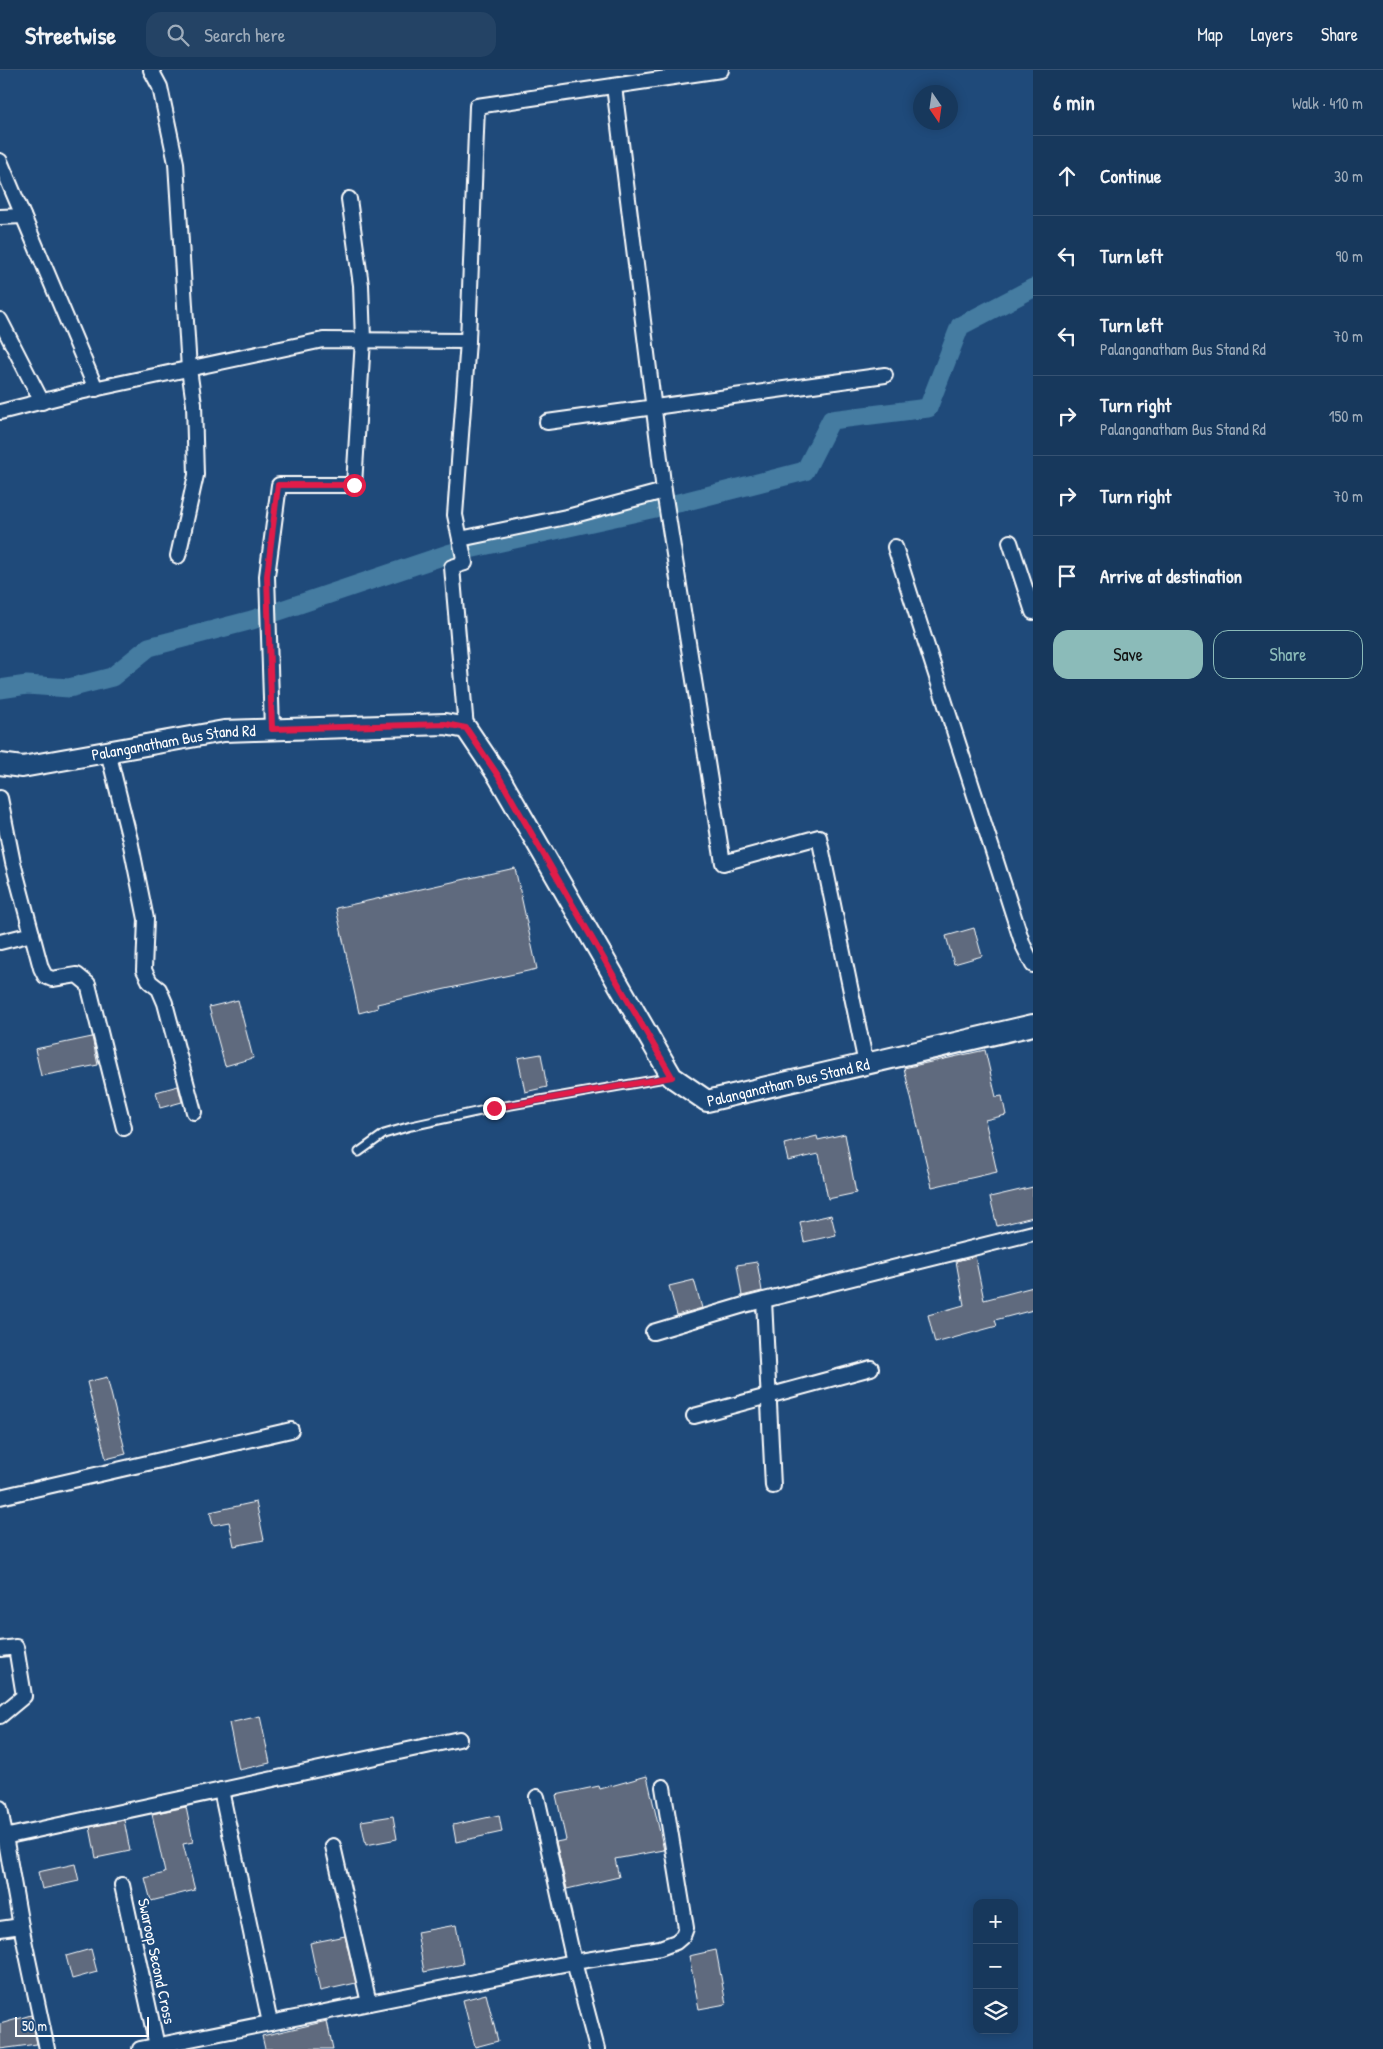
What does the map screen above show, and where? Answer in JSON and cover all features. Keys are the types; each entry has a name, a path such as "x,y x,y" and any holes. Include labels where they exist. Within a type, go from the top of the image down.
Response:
{"street":[{"path":"151,70 160,87 176,163 188,369 194,404 196,475 178,556"},
{"path":"466,728 452,567 465,563 455,515 468,341 477,106 721,70"},
{"path":"614,86 664,491 723,863 819,837 866,1064"},
{"path":"0,161 96,389"},
{"path":"272,729 267,576 278,485 354,485 363,340 361,285 349,199"},
{"path":"0,217 23,216"},
{"path":"0,320 42,402"},
{"path":"0,412 96,389 323,340 468,341"},
{"path":"547,422 885,375"},
{"path":"460,539 571,516 664,491"},
{"path":"1010,542 1033,612"},
{"path":"895,548 1023,945 1033,965"},
{"name":"Palanganatham Bus Stand Rd","path":"0,764 22,767 224,731 445,724 466,728 499,777 672,1077 707,1100 1033,1025"},
{"path":"108,752 146,919 144,970 150,982 159,989 165,1003 194,1112"},
{"path":"0,798 13,863 45,976 52,979 77,975 88,984 124,1128"},
{"path":"0,942 32,934"},
{"path":"653,1332 764,1300 1033,1234"},
{"path":"764,1300 774,1486"},
{"path":"694,1416 871,1368"},
{"path":"0,1497 291,1430"},
{"path":"0,1649 16,1647 24,1696 0,1716"},
{"path":"4,1837 459,1739"},
{"path":"140,2049 574,1962 660,1948 676,1942 683,1936 686,1928 685,1913 663,1787"},
{"path":"221,1790 270,2023"},
{"path":"537,1798 574,1962 597,2049"},
{"path":"0,1808 21,1926 47,2049"},
{"path":"333,1846 369,2003"},
{"name":"Swaroop Second Cross","path":"122,1885 157,2046"},
{"path":"0,1929 21,1926"}],"lane":[{"path":"359,1152 384,1134 411,1126 494,1108 672,1077"}],"building":[{"path":"515,868 537,969 377,1004 378,1008 359,1013 336,908"},
{"path":"974,928 982,956 954,964 946,936"},
{"path":"238,1000 253,1058 225,1066 209,1007"},
{"path":"92,1037 98,1065 41,1076 35,1049"},
{"path":"985,1050 996,1097 1002,1096 1006,1115 985,1120 997,1172 932,1187 904,1068"},
{"path":"541,1054 547,1087 525,1092 518,1058"},
{"path":"178,1086 182,1102 160,1108 156,1092"},
{"path":"845,1134 856,1193 828,1199 819,1154 788,1161 784,1144 817,1136 818,1140"},
{"path":"1033,1187 1033,1217 997,1226 990,1197"},
{"path":"831,1215 836,1235 804,1242 800,1222"},
{"path":"975,1256 984,1300 1033,1287 1033,1310 995,1320 997,1326 935,1343 928,1315 964,1305 956,1261"},
{"path":"757,1262 762,1291 742,1296 737,1265"},
{"path":"694,1280 702,1308 677,1315 669,1286"},
{"path":"107,1377 126,1454 106,1459 87,1382"},
{"path":"256,1502 264,1540 234,1546 229,1522 213,1525 210,1512"},
{"path":"260,1716 270,1763 239,1770 229,1723"},
{"path":"647,1776 664,1850 615,1859 619,1877 567,1889 556,1842 566,1840 556,1795 599,1786 600,1789"},
{"path":"186,1807 193,1842 183,1844 195,1890 151,1901 145,1878 165,1873 152,1814"},
{"path":"499,1815 502,1832 456,1842 453,1825"},
{"path":"393,1816 397,1839 366,1845 361,1821"},
{"path":"124,1820 130,1851 96,1858 90,1827"},
{"path":"75,1864 79,1881 42,1889 38,1872"},
{"path":"456,1925 463,1964 424,1972 417,1932"},
{"path":"345,1936 356,1983 320,1991 310,1943"},
{"path":"91,1949 97,1972 72,1979 66,1956"},
{"path":"716,1950 726,2004 699,2009 689,1956"},
{"path":"486,1994 498,2041 475,2047 463,2000"},
{"path":"31,2015 37,2044 0,2049 0,2024"},
{"path":"327,2021 333,2049 265,2049 262,2036"}],"waterway":[{"path":"0,689 27,685 69,688 112,677 149,647 252,620 451,553 687,501 805,471 831,420 928,408 960,326 1033,288"}],"route":[{"path":"354,485 278,485 267,576 272,729 445,724 466,728 499,777 672,1077 494,1108"}]}
